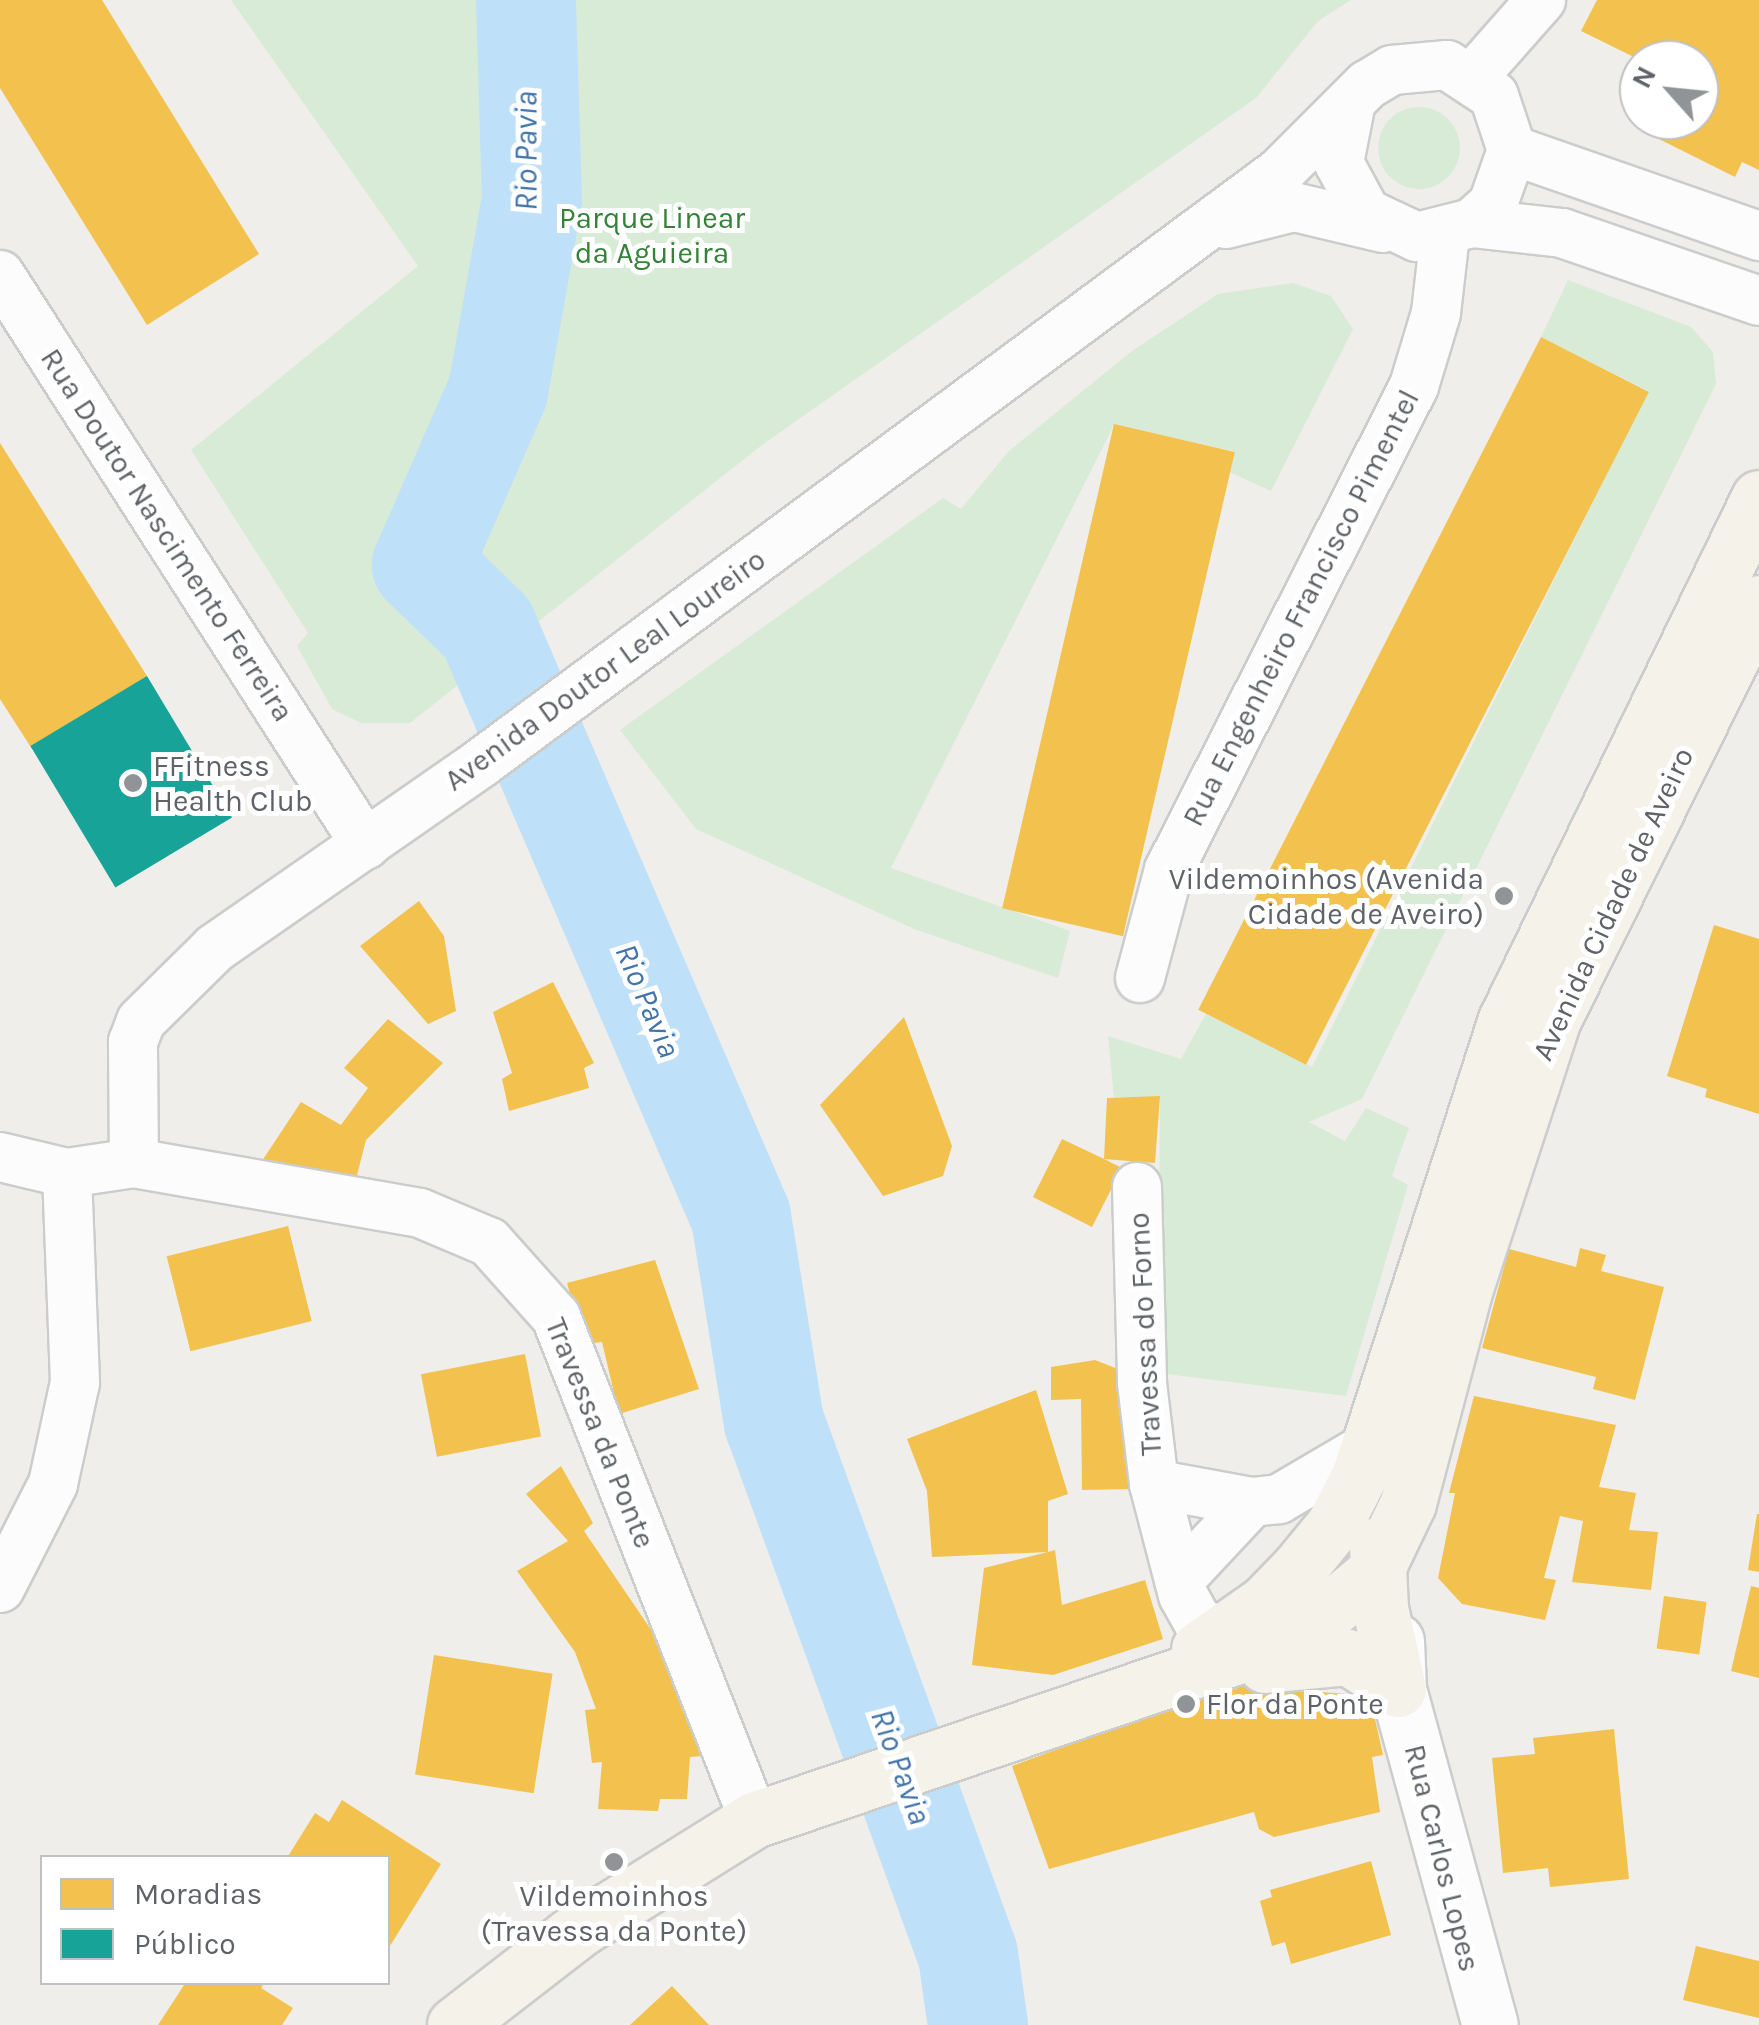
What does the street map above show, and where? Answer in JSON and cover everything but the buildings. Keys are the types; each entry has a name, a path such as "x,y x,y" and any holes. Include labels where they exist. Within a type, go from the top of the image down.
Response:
{"main road":[{"name":"Avenida Cidade de Aveiro","path":"1112,1703 1266,1602 1334,1526 1398,1375 1506,1020 1759,498"},
{"name":"Avenida Cidade de Aveiro","path":"1112,1703 1310,1627 1376,1572 1408,1503 1464,1290 1553,1019 1759,602"},
{"name":"Avenida Cidade de Aveiro","path":"1398,1375 1376,1572 1398,1689"},
{"path":"455,2025 582,1927 773,1814 1112,1703 1324,1654 1348,1657 1398,1689"}],"street":[{"path":"1459,229 1493,204 1512,150 1507,122 1474,77 1541,0"},
{"name":"Avenida Doutor Leal Loureiro","path":"134,1164 130,1065 141,1022 215,948 481,763 1280,172 1350,107 1367,85 1419,63 1474,77"},
{"path":"1350,107 1339,163 1348,190 1390,230"},
{"path":"1512,150 1759,236"},
{"name":"Avenida Doutor Leal Loureiro","path":"1190,239 1248,215 1294,207 1390,230 1562,232 1749,299"},
{"name":"Rua Engenheiro Francisco Pimentel","path":"1140,978 1170,870 1414,386 1459,229"},
{"name":"Rua Doutor Nascimento Ferreira","path":"0,276 366,845"},
{"name":"Travessa da Ponte","path":"0,1157 68,1172 134,1164 420,1212 489,1242 556,1317 773,1814"},
{"path":"0,1588 54,1484 74,1382 68,1172"},
{"name":"Travessa do Forno","path":"1137,1187 1142,1383 1154,1484 1179,1580 1199,1624 1227,1631"},
{"path":"1154,1484 1252,1502 1305,1489 1371,1445"},
{"path":"1179,1580 1252,1502"},
{"name":"Avenida Cidade de Aveiro","path":"1398,1689 1398,1588 1408,1503"},
{"name":"Rua Carlos Lopes","path":"1398,1689 1490,2025"}],"green space":[{"name":"Parque Linear da Aguieira","path":"231,0 1351,0 1318,21 1256,98 762,445 410,723 361,723 332,709 297,646 308,633 191,450 418,266"},
{"path":"1411,107 1427,107 1453,125 1460,148 1457,164 1448,177 1427,189 1411,189 1385,171 1378,156 1378,140 1396,114"},
{"path":"1568,280 1691,327 1713,352 1716,384 1362,1099 1309,1122 1345,1141 1366,1108 1409,1128 1392,1176 1408,1185 1346,1396 1158,1373 1160,1097 1114,1097 1108,1036 1181,1059 1206,1014 1312,1067 1648,391 1541,337"},
{"path":"1293,283 1331,296 1353,329 1271,491 1225,470 1234,451 1114,425 891,868 1070,931 1058,978 914,929 696,829 620,730 943,498 961,509 1009,451 1132,351 1218,294"}],"waterway":[{"name":"Rio Pavia","path":"526,0 532,200 498,391 422,565 487,628 741,1217 774,1422 968,1955 978,2025"}],"place":[{"name":"FFitness Health Club","path":"133,783"},
{"name":"Vildemoinhos (Avenida Cidade de Aveiro)","path":"1504,896"},
{"name":"Flor da Ponte","path":"1186,1704"},
{"name":"Vildemoinhos (Travessa da Ponte)","path":"614,1862"}]}
